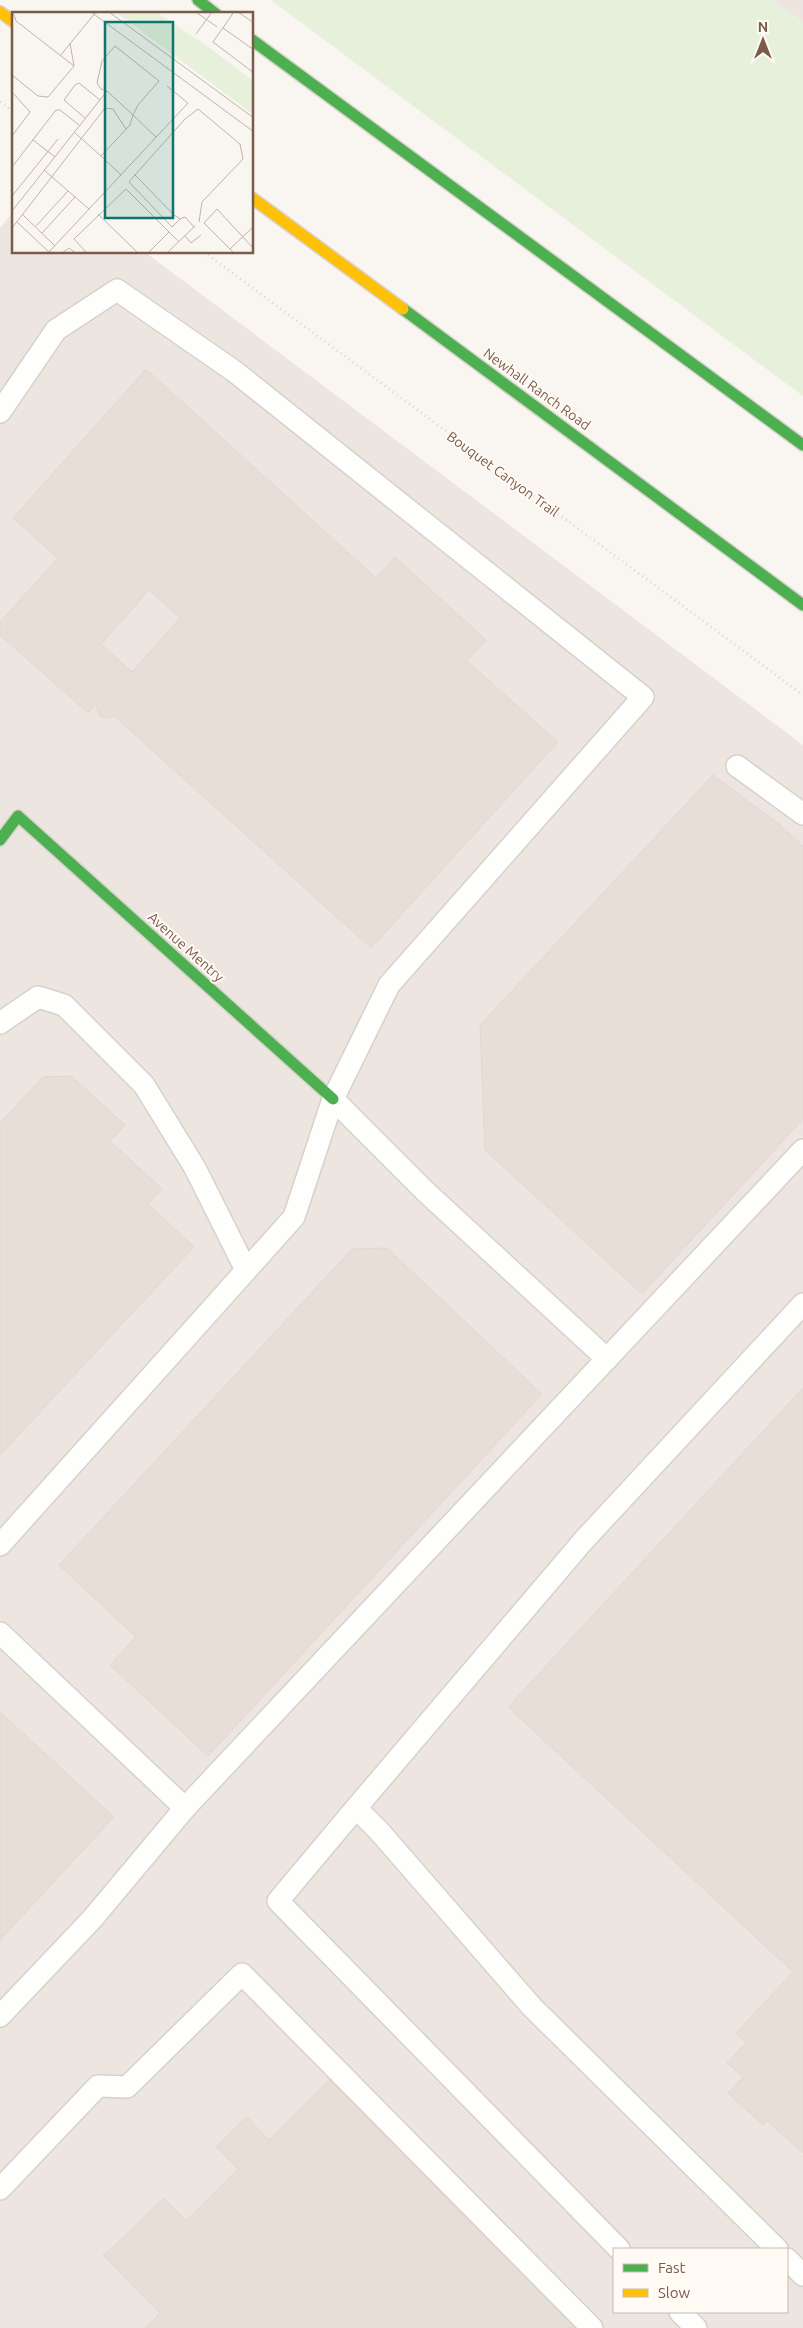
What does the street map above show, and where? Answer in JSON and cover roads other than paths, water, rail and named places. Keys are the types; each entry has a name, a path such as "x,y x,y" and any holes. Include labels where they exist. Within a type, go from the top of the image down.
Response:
{"main road":[{"path":"198,0 213,12"},
{"path":"0,12 12,21"},
{"path":"254,41 803,445"},
{"name":"Newhall Ranch Road","path":"254,199 803,605"},
{"path":"0,840 9,814"},
{"name":"Avenue Mentry","path":"9,814 333,1099"}],"lane":[{"path":"0,412 56,330 117,290 234,371 643,697 389,986 333,1099 294,1216 0,1545"},
{"path":"736,766 803,814"},
{"path":"0,1023 38,997 64,1005 99,1039 144,1085 195,1168 246,1270"},
{"path":"333,1099 427,1193 608,1359"},
{"path":"0,2016 93,1918 185,1808 803,1150"},
{"path":"618,2248 278,1901 584,1540 803,1304"},
{"path":"0,1633 185,1808"},
{"path":"356,1808 379,1831 532,2007 776,2248"},
{"path":"0,2189 98,2086 126,2087 242,1974 592,2328"},
{"path":"788,2260 803,2276"},
{"path":"681,2313 696,2328"}]}
